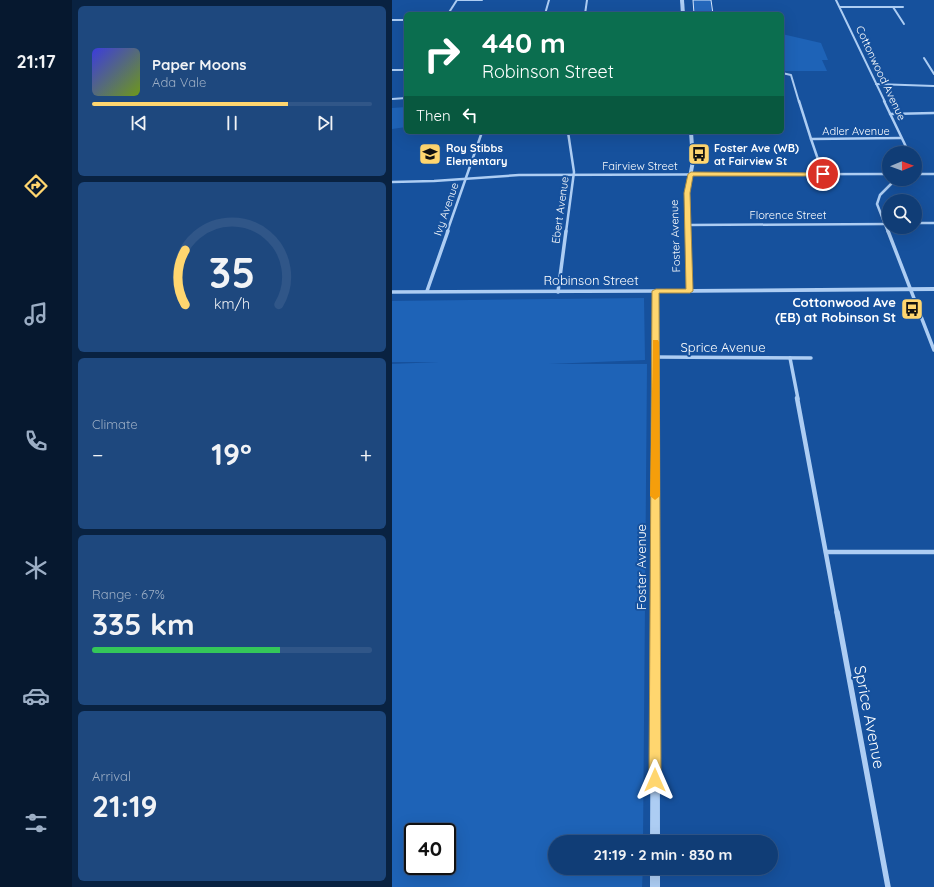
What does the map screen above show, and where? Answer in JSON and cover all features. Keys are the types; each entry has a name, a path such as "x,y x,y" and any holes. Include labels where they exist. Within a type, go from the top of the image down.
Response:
{"street":[{"path":"449,12 457,0 482,0"},
{"path":"546,12 549,0"},
{"path":"585,12 587,0"},
{"path":"682,0 682,12"},
{"name":"Cottonwood Avenue","path":"836,0 905,146"},
{"path":"840,7 903,7"},
{"path":"893,7 904,24"},
{"path":"392,20 404,20"},
{"path":"924,58 934,74"},
{"path":"392,70 404,70"},
{"name":"Adler Avenue","path":"784,73 792,75 823,174"},
{"path":"876,84 934,86"},
{"path":"392,99 404,98"},
{"path":"890,114 934,114"},
{"name":"Ivy Avenue","path":"427,291 481,134"},
{"name":"Ebert Avenue","path":"558,292 574,175 568,134"},
{"name":"Foster Avenue","path":"690,291 687,193 692,162 691,134"},
{"name":"Adler Avenue","path":"811,139 901,138"},
{"name":"Fairview Street","path":"392,182 509,176 882,174"},
{"path":"922,174 934,174"},
{"path":"882,216 877,204 878,197 888,186"},
{"path":"922,223 934,223"},
{"name":"Florence Street","path":"688,225 882,224"},
{"path":"889,234 934,350"},
{"name":"Robinson Street","path":"392,292 934,289"},
{"name":"Foster Avenue","path":"655,835 656,291"},
{"name":"Sprice Avenue","path":"655,358 811,358"},
{"name":"Sprice Avenue","path":"790,358 888,887"},
{"path":"826,552 934,552"},
{"path":"655,875 655,887"}],"shaded area":[{"path":"784,34 821,43 828,60 822,60 827,71 784,71"},
{"path":"404,107 404,127 392,129 392,108"},
{"path":"644,298 645,360 549,364 647,364 643,835 548,835 548,875 643,875 642,887 392,887 392,364 439,362 392,362 392,301"}],"building":[{"path":"693,0 711,0 713,12 694,12"}],"slow traffic":[{"path":"655,496 656,342"}],"place":[{"name":"Roy Stibbs Elementary","path":"430,154"},
{"name":"Foster Ave (WB) at Fairview St","path":"699,154"},
{"name":"Cottonwood Ave (EB) at Robinson St","path":"912,309"}],"route":[{"path":"655,780 656,291 690,291 687,193 691,174 823,174"}]}
